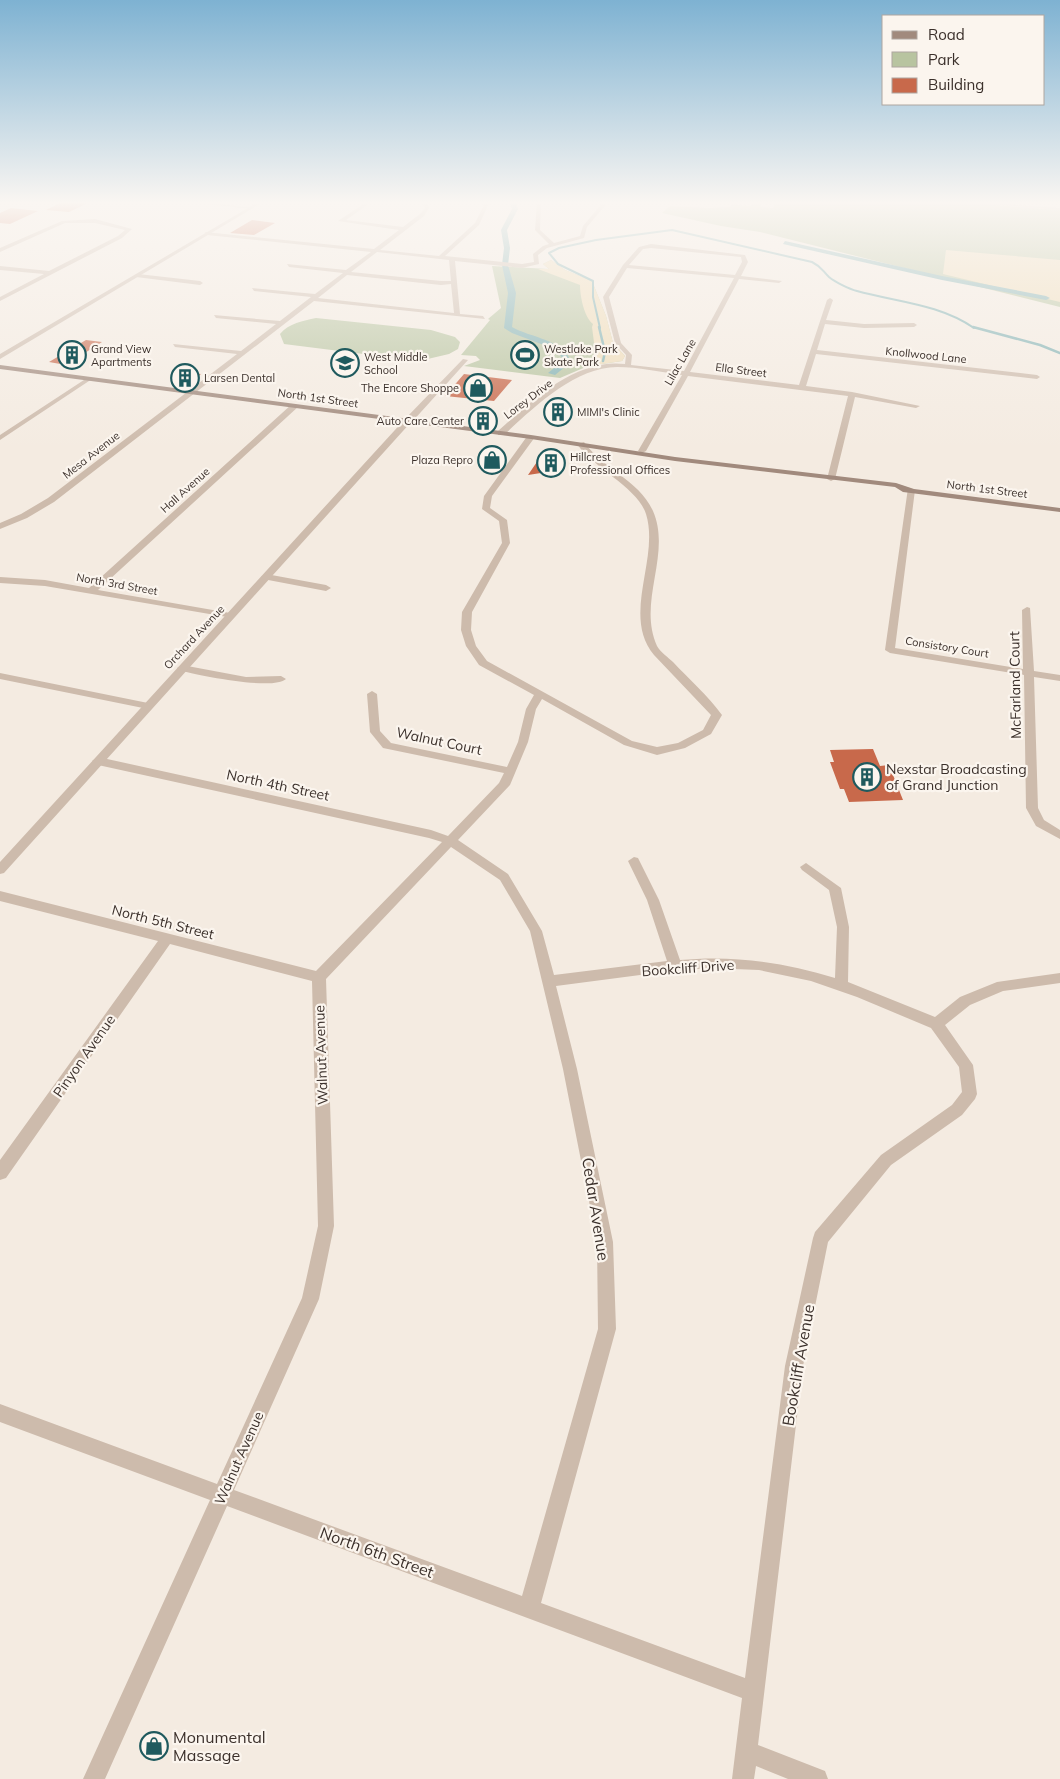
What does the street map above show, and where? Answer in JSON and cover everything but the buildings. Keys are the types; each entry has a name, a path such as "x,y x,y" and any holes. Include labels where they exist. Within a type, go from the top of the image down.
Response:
{"main road":[{"name":"North 1st Street","path":"0,367 831,478 860,485 1060,510"},
{"name":"North 1st Street","path":"603,448 642,451 684,459"}],"street":[{"path":"0,299 28,284"},
{"path":"0,357 124,284"},
{"name":"Mesa Avenue","path":"0,526 24,516 51,500 333,284"},
{"path":"454,284 457,315"},
{"path":"614,284 606,297 618,343 629,355 628,366"},
{"name":"Lilac Lane","path":"642,451 735,284"},
{"path":"254,289 483,318"},
{"path":"802,387 830,300"},
{"path":"216,316 281,323"},
{"path":"823,322 871,326 914,325"},
{"path":"175,345 242,353"},
{"name":"Knollwood Lane","path":"814,352 1037,377"},
{"name":"Orchard Avenue","path":"0,870 182,668 466,360"},
{"name":"Lorey Drive","path":"501,433 512,422 579,373 604,366 628,366"},
{"name":"Ella Street","path":"628,366 802,387 916,406"},
{"path":"0,438 89,379"},
{"path":"831,478 852,394"},
{"name":"Hall Avenue","path":"91,591 295,406"},
{"path":"531,437 488,496 486,510 504,520 506,544 467,612 466,630 470,646 483,663 628,744 657,751 681,746 707,732 717,715 652,646 646,622 647,592 654,541 649,512 633,490 588,456 581,444"},
{"name":"Consistory Court","path":"911,490 890,650 1060,678"},
{"path":"266,577 326,588"},
{"name":"North 3rd Street","path":"0,580 45,583 230,616"},
{"name":"McFarland Court","path":"1027,610 1032,808 1040,823 1060,835"},
{"path":"182,668 246,680 281,679"},
{"path":"0,676 148,706"},
{"name":"Walnut Court","path":"372,694 375,732 387,746 510,771"},
{"path":"319,977 504,785 523,742 531,709 540,694"},
{"name":"North 4th Street","path":"98,761 431,834 451,841"},
{"name":"Cedar Avenue","path":"451,841 504,876 536,930 570,1069 605,1242 607,1329 529,1608"},
{"path":"634,861 653,900 675,966"},
{"path":"806,867 835,888 843,927 841,985"},
{"name":"North 5th Street","path":"0,896 319,977"},
{"name":"Pinyon Avenue","path":"0,1173 167,938"},
{"name":"Bookcliff Drive","path":"550,981 675,966 733,963 779,969 841,985 936,1024"},
{"name":"Walnut Avenue","path":"94,1779 310,1299 326,1226 319,977"},
{"path":"936,1024 965,1001 1002,986 1060,978"},
{"name":"Bookcliff Avenue","path":"743,1779 794,1366 821,1238 886,1160 957,1110 970,1094 966,1065 936,1024"},
{"name":"North 6th Street","path":"0,1413 754,1692"},
{"path":"747,1752 817,1779"}],"green space":[{"path":"496,284 593,284 606,316 613,343 625,356 622,361 588,366 560,378 464,366 480,360 476,356 461,355 490,320 488,319 501,308"},
{"path":"968,284 1060,284 1060,307"},
{"path":"316,318 431,330 455,337 460,342 458,349 449,354 419,361 284,344 280,334 284,330 296,323"}],"sand":[{"path":"577,284 593,284 606,316 613,343 625,356 622,361 588,366 596,358 593,324 585,311 580,285"},
{"path":"985,284 1060,284 1060,302"}],"waterway":[{"path":"510,284 512,293 508,328 552,346 565,356 567,362 552,373"},
{"path":"593,284 593,297 600,328"},
{"path":"840,284 857,291 932,309 961,320 974,328"},
{"path":"973,284 1046,298"},
{"path":"599,327 605,352 603,361"},
{"path":"973,327 1040,345 1060,353"}],"place":[{"name":"Grand View Apartments","path":"72,355"},
{"name":"Westlake Park Skate Park","path":"525,355"},
{"name":"West Middle School","path":"345,363"},
{"name":"Larsen Dental","path":"185,378"},
{"name":"The Encore Shoppe","path":"478,388"},
{"name":"MIMI's Clinic","path":"558,412"},
{"name":"Auto Care Center","path":"483,421"},
{"name":"Plaza Repro","path":"492,460"},
{"name":"Hillcrest Professional Offices","path":"551,463"},
{"name":"Nexstar Broadcasting of Grand Junction","path":"867,777"},
{"name":"Monumental Massage","path":"154,1746"}]}
